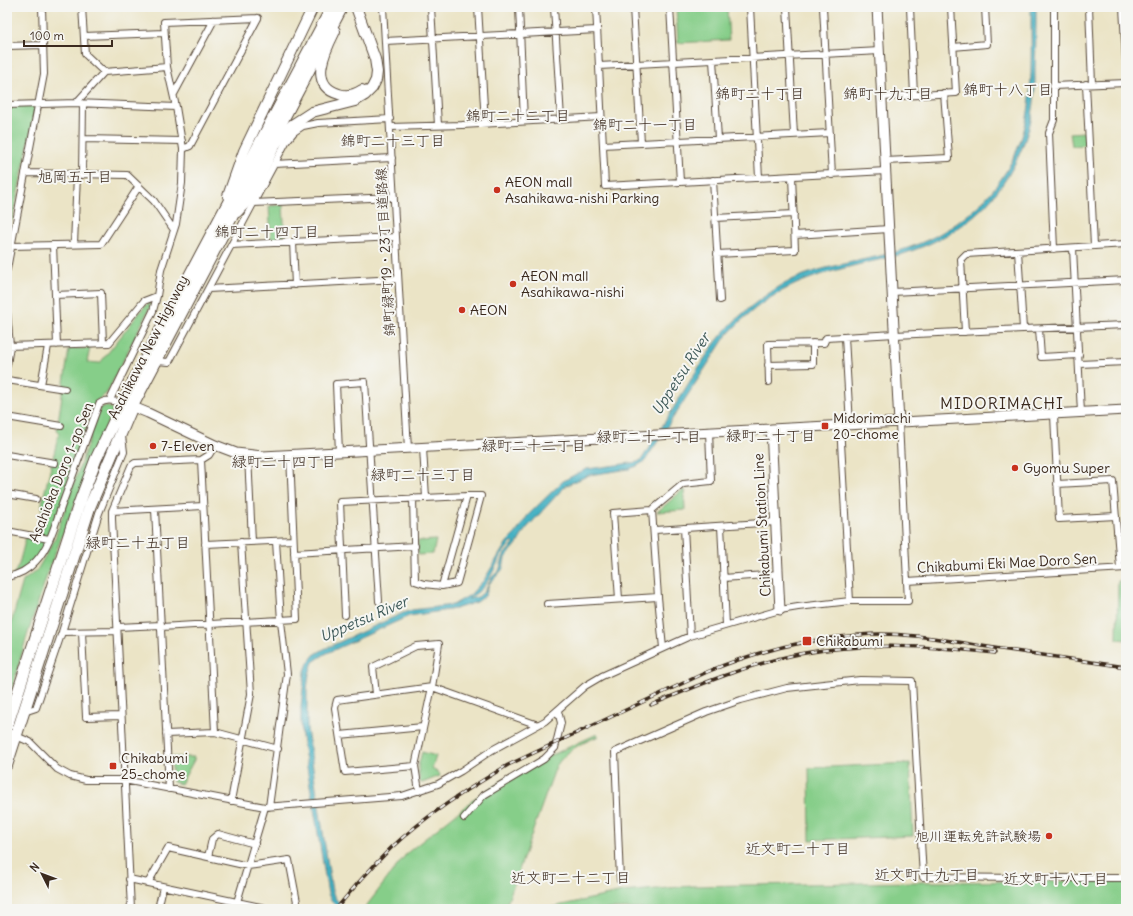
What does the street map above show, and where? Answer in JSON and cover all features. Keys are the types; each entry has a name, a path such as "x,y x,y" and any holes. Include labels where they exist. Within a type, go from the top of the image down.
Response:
{"highway":[{"name":"Asahikawa New Highway","path":"7,726 79,504 96,460 127,405 218,222 332,7"},
{"name":"Asahikawa New Highway","path":"7,764 11,734 24,712 90,506 121,433 127,405 163,350 342,7"}],"main road":[{"path":"218,222 244,151 313,7"},
{"path":"346,7 323,56 321,69 322,79 327,87 334,93 346,96 353,95 368,84 372,74 369,44"},
{"path":"877,7 899,422"},
{"path":"231,218 248,200 275,146 292,125 312,112 355,101 365,95 372,88 376,80 377,72 375,59 357,11"},
{"path":"127,405 216,446 236,453 248,455 290,455 408,449 1126,410"},
{"name":"Chikabumi Station Line","path":"772,429 780,610"}],"street":[{"path":"7,269 44,74 42,7"},
{"path":"82,7 85,54 104,72"},
{"name":"錦町緑町19・23丁目道路線","path":"383,7 408,449"},
{"path":"431,7 438,125"},
{"path":"478,7 485,123"},
{"path":"519,7 524,121"},
{"path":"554,7 560,119"},
{"path":"596,7 604,186 886,171"},
{"path":"634,7 641,143"},
{"path":"670,7 680,182"},
{"path":"750,7 759,178"},
{"path":"788,7 794,135"},
{"path":"823,7 832,175"},
{"path":"910,7 914,95"},
{"path":"882,97 956,93 951,7"},
{"path":"953,46 987,44 985,7"},
{"path":"1054,7 1054,120 1049,133 1054,249"},
{"path":"1089,7 1089,84 1094,246"},
{"path":"1123,7 1126,61"},
{"path":"110,400 153,311 161,270 174,230 182,183 183,149 174,94 167,67 164,22 258,18 190,146 183,149"},
{"path":"174,94 214,20"},
{"path":"385,41 597,30"},
{"path":"84,36 164,32"},
{"path":"7,46 43,45"},
{"path":"599,66 880,51"},
{"path":"713,60 718,138"},
{"path":"76,103 104,72 167,67"},
{"path":"1053,86 1126,82"},
{"path":"885,161 949,158 944,93"},
{"path":"7,105 76,103 176,107"},
{"path":"74,244 83,139 83,104"},
{"path":"390,127 601,117"},
{"path":"156,361 169,362 274,164 286,142 294,132 303,126 318,123 390,119"},
{"path":"602,145 830,133"},
{"path":"83,139 182,141"},
{"path":"274,164 392,158"},
{"path":"25,173 128,175 154,201 174,230"},
{"path":"717,254 795,250 792,176"},
{"path":"713,180 720,300"},
{"path":"11,246 101,244 139,186"},
{"path":"253,203 394,196"},
{"path":"715,218 794,214"},
{"path":"7,226 15,226"},
{"path":"795,235 889,229"},
{"path":"231,245 395,237"},
{"path":"293,242 295,285"},
{"path":"965,332 961,259 966,254 1126,244"},
{"path":"53,246 57,345"},
{"path":"1073,248 1081,413"},
{"path":"1018,251 1023,329"},
{"path":"208,289 398,279"},
{"path":"892,292 1126,280"},
{"path":"55,295 102,293 103,343"},
{"path":"8,346 109,343 144,301 157,296"},
{"path":"7,312 7,365"},
{"path":"769,382 768,344 824,343 826,338 895,334 1126,325"},
{"path":"1039,329 1041,357 1079,355"},
{"path":"846,337 850,425"},
{"path":"768,365 813,364 813,343"},
{"path":"41,385 48,346"},
{"path":"1079,364 1126,362"},
{"path":"7,380 65,389"},
{"path":"339,452 336,384 365,382 379,601"},
{"name":"Asahioka Doro 1-go Sen","path":"7,577 13,576 30,567 37,560 49,539 99,404 104,400 110,400 127,405"},
{"path":"1054,415 1059,519 1116,516"},
{"path":"7,417 61,426"},
{"path":"899,422 907,581"},
{"path":"840,425 850,601"},
{"path":"619,599 613,513 652,510 682,484 711,482 710,432"},
{"path":"24,712 36,708 62,632 99,513 124,452 121,433"},
{"path":"131,909 112,511 131,466 135,463 201,460 209,455 216,446"},
{"path":"423,448 426,498"},
{"path":"7,455 55,463"},
{"path":"248,455 252,542"},
{"path":"62,632 297,619 290,455"},
{"path":"201,460 215,732"},
{"path":"1057,484 1113,481 1123,568"},
{"path":"7,494 36,499"},
{"path":"442,586 467,496"},
{"path":"345,615 340,502 413,498 481,496 457,583 442,586 424,584 415,581 413,498"},
{"path":"112,511 203,506"},
{"path":"155,509 169,789"},
{"path":"652,510 655,530 658,597 664,648"},
{"path":"655,530 776,522"},
{"path":"721,526 726,625"},
{"path":"684,528 690,636"},
{"path":"7,531 49,539"},
{"path":"205,544 294,540"},
{"path":"235,909 267,807 278,748 287,674 281,621 276,541"},
{"path":"231,801 250,694 241,542"},
{"path":"294,553 415,546"},
{"name":"Chikabumi Eki Mae Doro Sen","path":"267,807 402,796 419,791 444,781 462,771 492,750 538,725 558,711 572,696 585,686 602,676 690,636 726,625 780,610 850,601 908,601 907,581 1123,568"},
{"path":"723,578 779,574"},
{"path":"547,604 658,597"},
{"path":"82,632 86,718 121,716"},
{"path":"376,694 373,667 416,646 439,644 432,688 415,766 419,791"},
{"path":"620,880 615,752 706,712 741,700 787,688 860,680 912,681 923,877 1126,878"},
{"path":"415,766 345,772 335,708 338,700 432,688 538,725"},
{"path":"464,818 484,794 544,759 555,748 561,723 558,711"},
{"path":"340,735 423,727"},
{"path":"166,734 215,732 278,748"},
{"path":"11,734 30,742 56,769 70,776 86,780 124,780 267,807"},
{"path":"208,857 212,839 218,834 255,844"},
{"path":"148,883 168,848 248,866 289,860 297,902 293,909"},
{"path":"129,879 270,909"},
{"path":"158,909 163,886"}],"green space":[{"path":"676,7 727,7 729,40 678,43"},
{"path":"37,103 12,221 7,222 7,105"},
{"path":"1084,132 1086,145 1072,146 1070,133"},
{"path":"283,205 285,240 271,241 269,206"},
{"path":"150,302 150,307 107,393 95,402 53,528 37,560 13,576 19,564 26,537 36,539 43,522 42,503 59,433 57,429 69,349 90,348 87,362 100,363 144,307"},
{"path":"106,406 113,409 50,566 26,639 7,706 7,631 9,631 23,581 37,570 54,541 100,408"},
{"path":"684,489 685,510 657,512"},
{"path":"436,540 433,554 418,555 418,541"},
{"path":"1126,580 1126,640 1117,639 1118,581"},
{"path":"597,734 599,736 570,751 556,766 505,909 364,909 407,853 478,796 522,769"},
{"path":"422,752 436,756 432,769 439,773 440,776 422,783 420,782 418,767"},
{"path":"171,757 194,757 194,760 181,784 173,782"},
{"path":"910,763 913,836 810,840 809,768"},
{"path":"1126,881 1126,909 543,909 623,892 691,886 918,882"}],"water":[{"path":"1031,7 1036,7 1036,45 1034,98 1028,132 1015,164 997,192 974,216 947,235 933,242 903,254 837,270 805,280 768,299 749,314 726,336 645,461 629,469 589,475 565,486 525,530 517,544 505,558 503,569 489,584 485,596 477,602 455,609 409,616 325,654 313,662 309,674 307,689 307,729 332,891 338,902 348,909 340,909 333,903 328,894 302,737 301,706 305,671 308,663 314,655 403,613 412,610 453,605 470,595 484,580 507,542 516,533 528,515 563,481 587,469 638,462 642,459 716,342 726,330 752,305 782,285 796,278 825,268 902,250 928,240 951,227 972,211 990,193 1006,172 1017,149 1026,123 1031,85","holes":["513,542 514,544 504,555 499,571 492,577 484,592 478,597 468,599 485,585 505,551"]}],"waterway":[{"path":"963,909 1126,908"}],"railway":[{"path":"336,909 370,870 404,836 418,824 478,783 508,765 707,672 763,652 801,643 839,637 893,634 927,637 1126,667"},
{"path":"651,705 705,683 761,663 823,650 897,646 995,653"}],"place":[{"name":"AEON mall Asahikawa-nishi Parking","path":"497,190"},
{"name":"AEON mall Asahikawa-nishi","path":"513,284"},
{"name":"AEON","path":"462,310"},
{"name":"Midorimachi 20-chome","path":"825,426"},
{"name":"7-Eleven","path":"153,446"},
{"name":"Gyomu Super","path":"1015,468"},
{"name":"Chikabumi","path":"807,641"},
{"name":"Chikabumi 25-chome","path":"113,766"},
{"name":"旭川運転免許試験場","path":"1049,836"}],"district":[{"name":"錦町十八丁目","path":"1008,90"},
{"name":"錦町二十丁目","path":"760,94"},
{"name":"錦町十九丁目","path":"888,94"},
{"name":"錦町二十二丁目","path":"518,116"},
{"name":"錦町二十一丁目","path":"645,125"},
{"name":"錦町二十三丁目","path":"393,141"},
{"name":"旭岡五丁目","path":"75,177"},
{"name":"錦町二十四丁目","path":"267,232"},
{"name":"MIDORIMACHI","path":"1002,403"},
{"name":"緑町二十丁目","path":"771,436"},
{"name":"緑町二十一丁目","path":"649,437"},
{"name":"緑町二十二丁目","path":"534,446"},
{"name":"緑町二十四丁目","path":"284,462"},
{"name":"緑町二十三丁目","path":"423,475"},
{"name":"緑町二十五丁目","path":"138,543"},
{"name":"近文町二十丁目","path":"798,849"},
{"name":"近文町十九丁目","path":"927,875"},
{"name":"近文町二十二丁目","path":"571,878"},
{"name":"近文町十八丁目","path":"1056,879"}],"water label":[{"name":"Uppetsu River","path":"681,374"},
{"name":"Uppetsu River","path":"364,619"}]}
